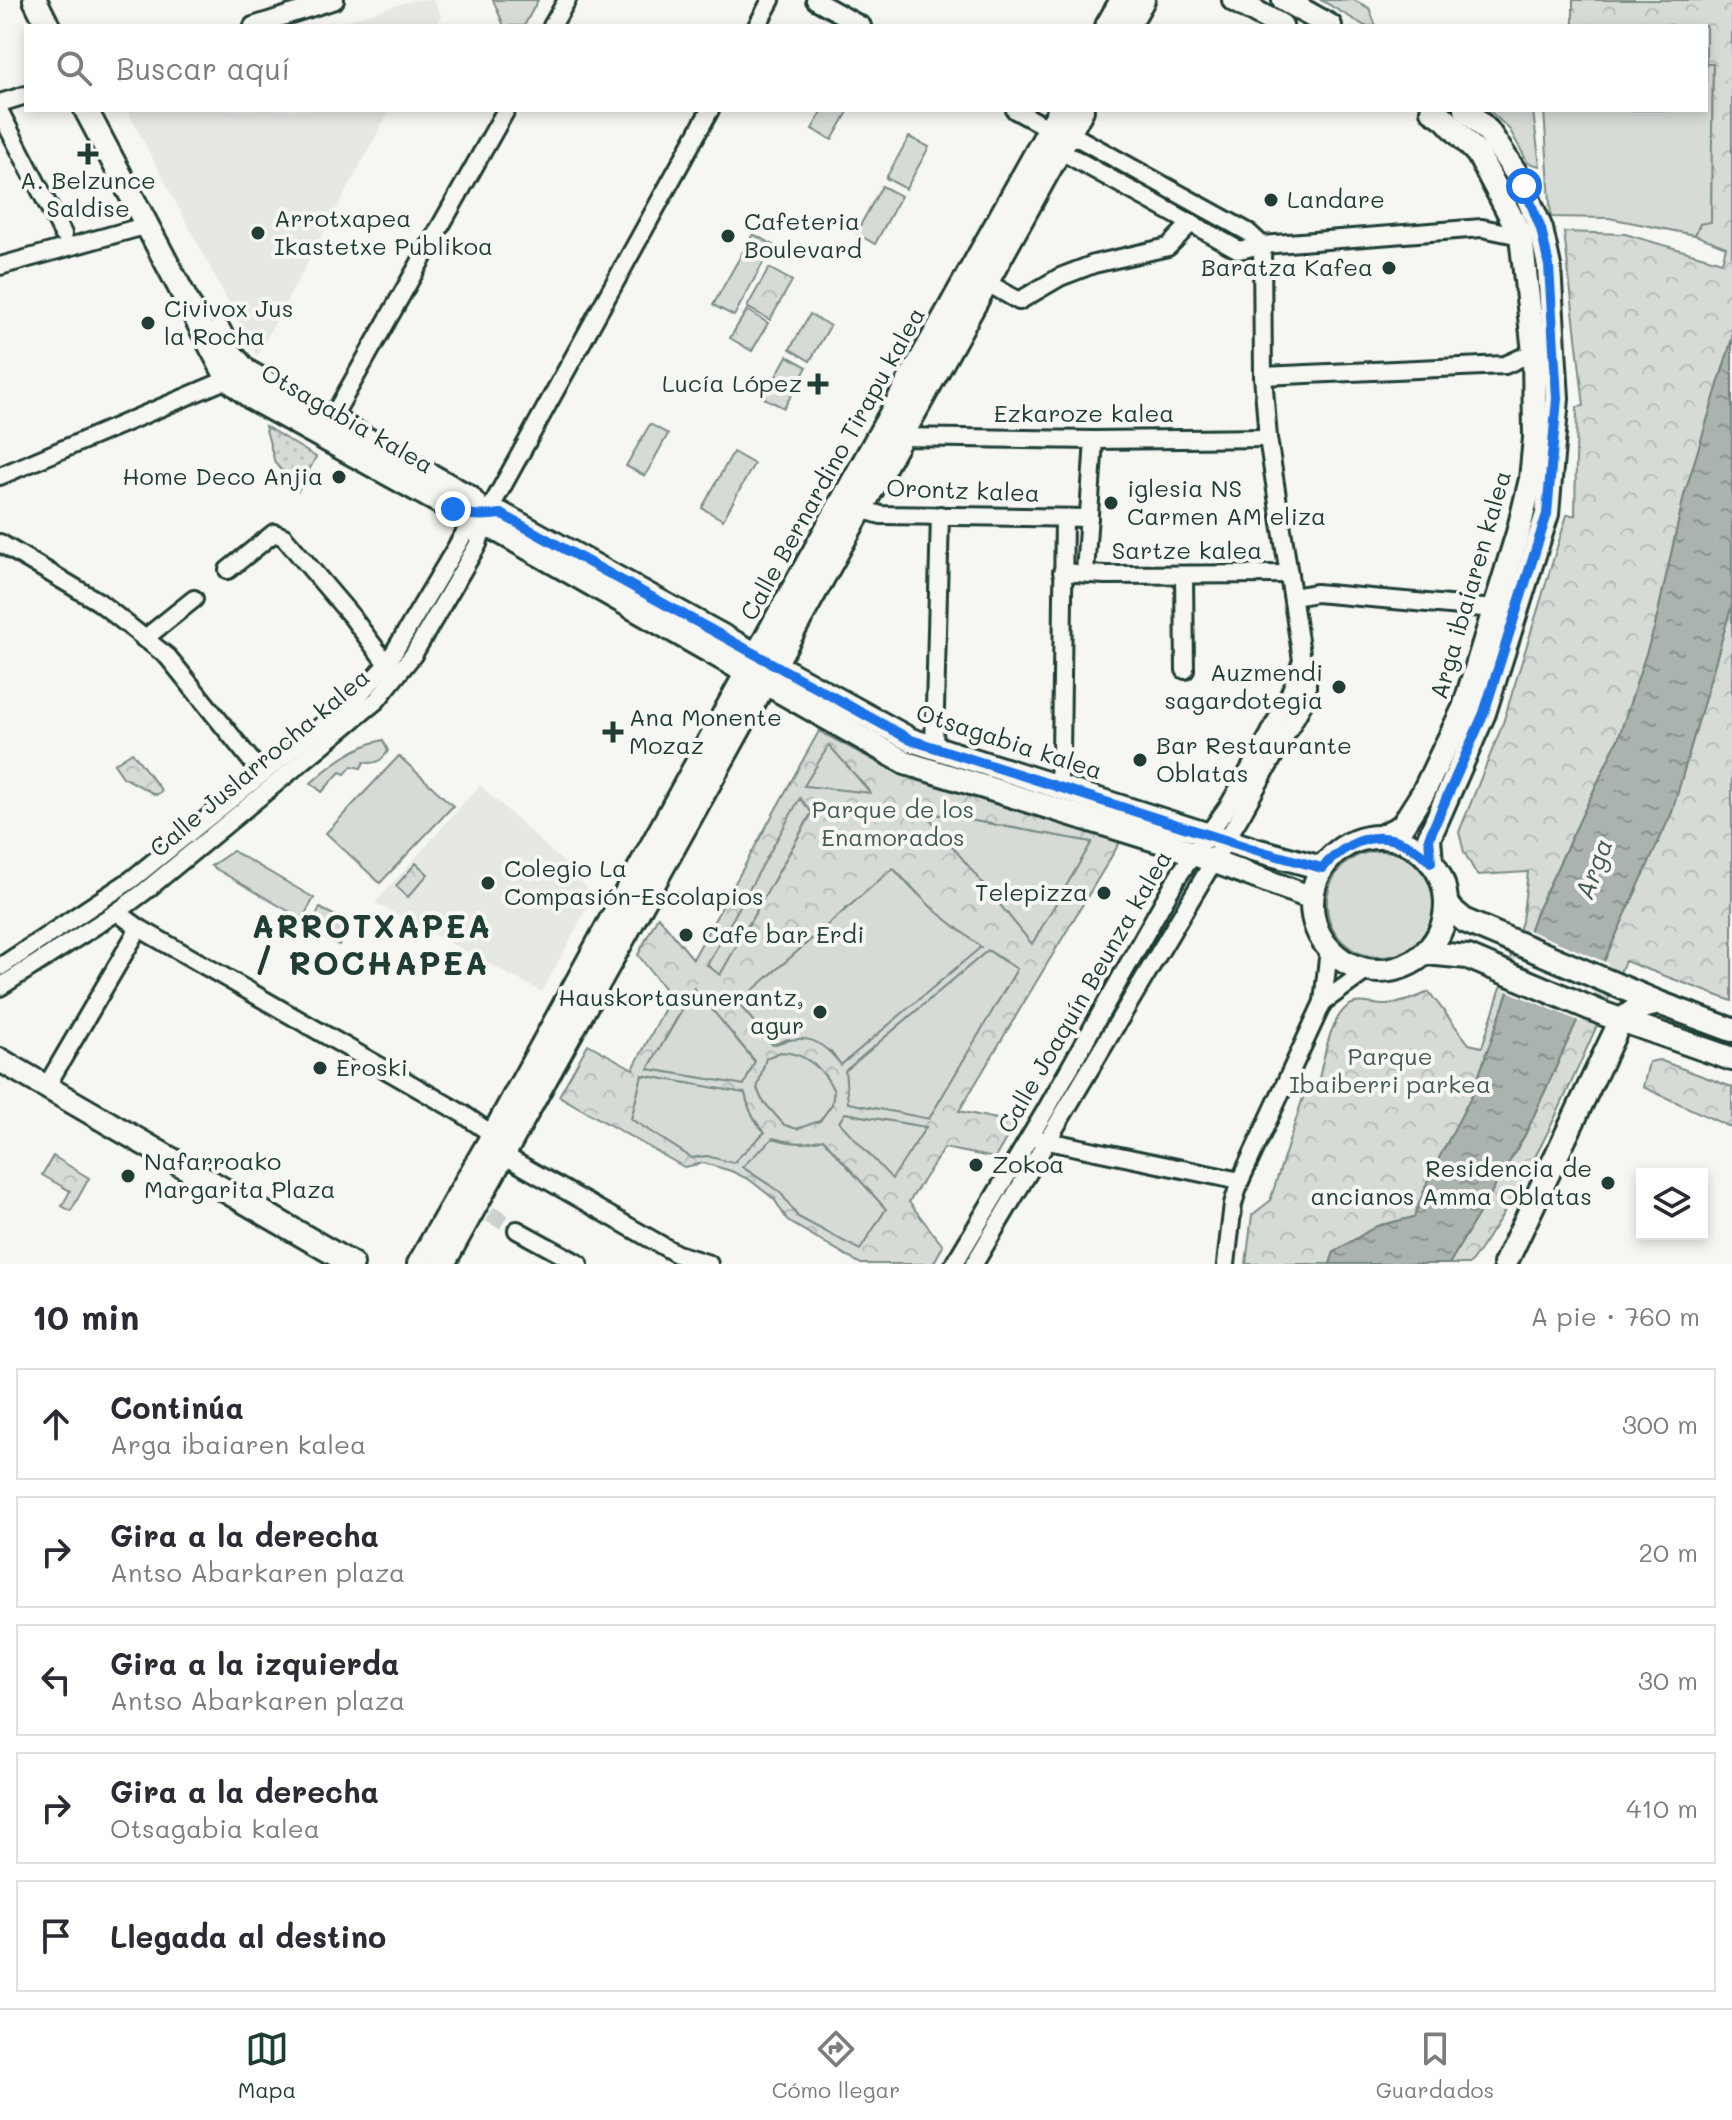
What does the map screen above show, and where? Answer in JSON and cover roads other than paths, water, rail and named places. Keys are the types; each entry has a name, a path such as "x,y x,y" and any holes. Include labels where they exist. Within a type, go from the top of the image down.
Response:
{"street":[{"path":"35,0 47,24"},
{"path":"553,24 567,0"},
{"path":"758,24 771,0"},
{"path":"815,0 858,24"},
{"path":"1108,24 1122,0"},
{"path":"1129,24 1143,0"},
{"path":"1234,0 1277,24"},
{"path":"1284,0 1326,24"},
{"path":"259,24 323,2"},
{"path":"0,103 24,96"},
{"path":"0,112 63,234"},
{"path":"87,112 148,225 237,375"},
{"path":"105,112 229,351 237,375"},
{"path":"331,420 505,112"},
{"name":"Calle Juslarrocha kalea","path":"0,987 117,912 377,700 418,648 478,544 486,516 709,112"},
{"path":"1019,112 1248,232 1262,245"},
{"name":"Calle Bernardino Tirapu kalea","path":"419,1264 761,669 1059,131 1080,112"},
{"name":"Arga ibaiaren kalea","path":"1380,837 1402,826 1423,793 1464,708 1531,479 1535,438 1534,352 1521,236 1478,154 1435,112"},
{"name":"Arga ibaiaren kalea","path":"1431,862 1429,838 1484,713 1547,514 1557,398 1549,266 1541,229 1520,179 1488,131 1468,112"},
{"path":"1059,131 1191,223 1239,250 1262,245 1482,228 1521,236"},
{"name":"Calle Bernardino Tirapu kalea","path":"443,1264 484,1210 505,1156 761,669 860,509 986,282 1059,131"},
{"path":"986,282 1019,301 1060,277 1094,264 1168,247 1191,223"},
{"path":"0,266 148,225"},
{"name":"Calle Joaquín Beunza kalea","path":"974,1264 1178,876 1204,858 1307,697 1307,680 1268,438 1263,376 1262,245"},
{"path":"1263,376 1505,365 1534,352"},
{"path":"0,476 237,375"},
{"name":"Otsagabia kalea","path":"237,375 331,420 469,497 486,516"},
{"name":"Otsagabia kalea","path":"237,375 259,403 459,513 501,514 761,669 906,763 1204,858 1312,898"},
{"name":"Ezkaroze kalea","path":"900,437 1094,440 1268,438"},
{"path":"1085,573 1094,440"},
{"name":"Orontz kalea","path":"860,509 881,515 1089,518"},
{"path":"934,747 940,515"},
{"name":"Calle Juslarrocha kalea","path":"0,967 131,880 357,697 387,664 464,534 486,516"},
{"path":"1058,786 1064,518"},
{"path":"228,570 274,533 284,537 352,617 387,664"},
{"path":"0,543 99,602 168,657 262,774"},
{"name":"Sartze kalea","path":"1062,572 1184,576 1289,574"},
{"path":"1184,576 1185,670"},
{"path":"1293,597 1316,593 1494,609"},
{"path":"144,639 194,599"},
{"name":"Otsagabia kalea","path":"761,669 911,740 1322,868"},
{"path":"1380,837 1399,840 1431,862 1444,890 1446,905 1440,931 1426,953 1395,970 1366,971 1344,962 1329,950 1316,925 1312,898 1322,868 1338,851 1357,841 1380,837"},
{"path":"1446,905 1465,921 1659,1003 1732,1030"},
{"path":"117,912 139,928 463,1114 493,1135"},
{"path":"46,1087 139,928"},
{"path":"1226,1264 1233,1204 1240,1181 1323,1002 1329,950"},
{"path":"1426,953 1449,953 1483,963 1613,1017 1732,1059"},
{"path":"1323,1002 1366,971"},
{"path":"1505,1264 1613,1017 1659,1003"},
{"path":"0,1060 352,1264"},
{"path":"1038,1139 1240,1181"},
{"name":"Calle Joaquín Beunza kalea","path":"954,1264 1038,1139"},
{"path":"505,1156 677,1254 709,1264"},
{"path":"517,1230 579,1264"}],"water":[{"name":"Arga","path":"1732,339 1732,604 1672,812 1525,1135 1449,1264 1330,1264 1334,1252 1377,1226 1414,1217 1429,1177 1472,1095 1535,915 1619,737 1655,626 1684,496"}],"tunnel":[{"path":"490,1214 517,1230"}],"place":[{"name":"A. Belzunce Saldise","path":"88,154"},
{"name":"Landare","path":"1271,200"},
{"name":"Arrotxapea Ikastetxe Publikoa","path":"258,233"},
{"name":"Cafeteria Boulevard","path":"728,236"},
{"name":"Baratza Kafea","path":"1389,268"},
{"name":"Civivox Jus la Rocha","path":"148,323"},
{"name":"Lucía López","path":"818,384"},
{"name":"Home Deco Anjia","path":"339,477"},
{"name":"iglesia NS Carmen AM eliza","path":"1111,503"},
{"name":"Auzmendi sagardotegia","path":"1339,687"},
{"name":"Ana Monente Mozaz","path":"613,732"},
{"name":"Bar Restaurante Oblatas","path":"1140,760"},
{"name":"Colegio La Compasión-Escolapios","path":"488,883"},
{"name":"Telepizza","path":"1104,893"},
{"name":"Cafe bar Erdi","path":"686,935"},
{"name":"Hauskortasunerantz, agur","path":"820,1012"},
{"name":"Eroski","path":"320,1068"},
{"name":"Zokoa","path":"976,1165"},
{"name":"Nafarroako Margarita Plaza","path":"128,1176"},
{"name":"Residencia de ancianos Amma Oblatas","path":"1608,1183"}],"district":[{"name":"ARROTXAPEA / ROCHAPEA","path":"372,946"}],"park label":[{"name":"Parque de los Enamorados","path":"893,824"},
{"name":"Parque Ibaiberri parkea","path":"1390,1071"}]}
